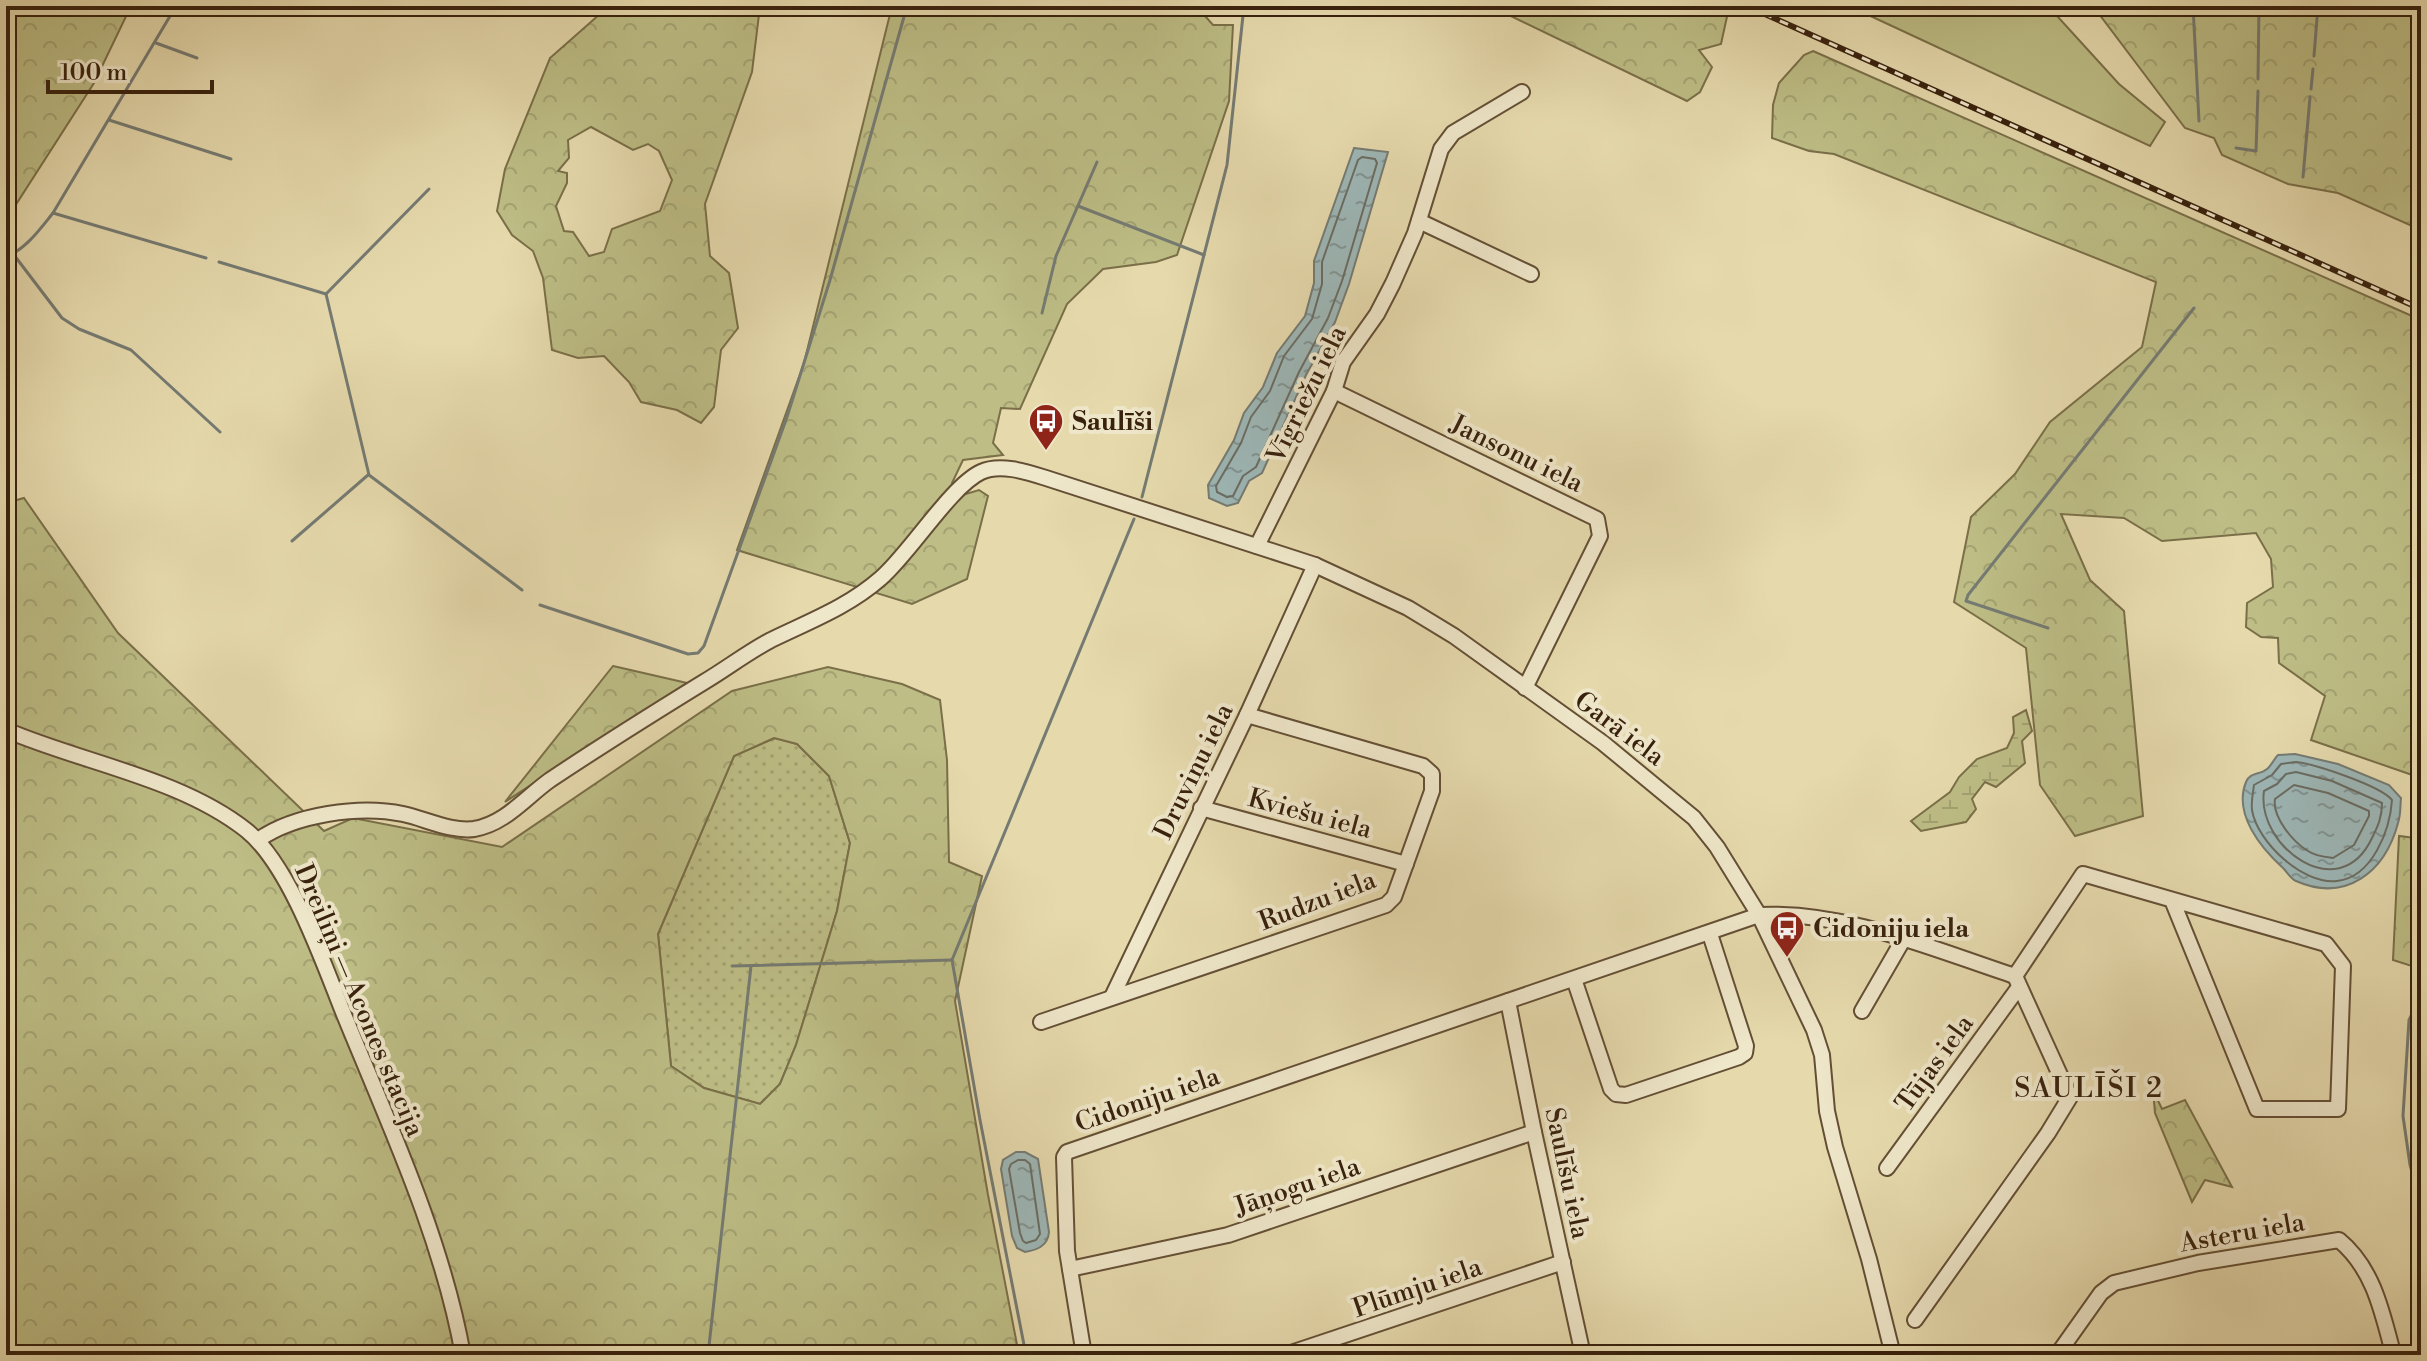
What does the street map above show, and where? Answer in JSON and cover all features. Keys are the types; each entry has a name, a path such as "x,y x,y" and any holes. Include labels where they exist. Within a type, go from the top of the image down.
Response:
{"street":[{"name":"Vīgriežu iela","path":"1257,546 1334,391 1343,362 1377,314 1419,221 1441,149 1453,133 1522,92"},
{"path":"1419,221 1531,274"},
{"name":"Jansonu iela","path":"1334,391 1597,519 1600,536 1525,688"},
{"name":"Garā iela","path":"258,840 289,822 356,809 400,814 457,829 472,829 502,819 535,790 769,641 849,604 883,577 964,484 981,472 992,469 1021,471 1315,565 1408,608 1454,636 1603,743 1670,795 1694,818 1717,847 1759,915 1814,1030 1822,1055 1827,1111 1835,1147 1869,1259 1893,1355"},
{"name":"Druviņu iela","path":"1112,997 1315,565"},
{"name":"Rudzu iela","path":"1041,1022 1386,905 1394,897 1432,791 1432,774 1423,766 1247,715"},
{"name":"Dreiliņi — Acones stacija","path":"6,730 173,790 217,811 258,840 284,879 315,943 403,1160 451,1298 463,1355"},
{"name":"Kviešu iela","path":"1201,808 1406,864"},
{"path":"1915,1320 2048,1133 2070,1097 2017,982 2083,874 2326,944 2343,966 2338,1109 2257,1109 2172,900"},
{"name":"Cidoniju iela","path":"1084,1355 1067,1251 1064,1157 1067,1152 1759,915 1780,914 1846,921 2017,982"},
{"path":"1574,979 1611,1089 1616,1094 1626,1095 1745,1053 1746,1046 1710,934"},
{"path":"1862,1011 1903,940"},
{"name":"Tūjas iela","path":"1887,1168 2017,982"},
{"name":"Saulīšu iela","path":"1508,1001 1583,1355"},
{"name":"Jāņogu iela","path":"1070,1269 1228,1235 1534,1132"},
{"name":"Asteru iela","path":"2057,1355 2101,1293 2114,1283 2198,1263 2339,1240 2356,1254 2379,1298 2393,1353 2386,1355"},
{"name":"Plūmju iela","path":"1285,1355 1563,1262"}],"green space":[{"path":"6,6 131,6 94,83 6,220"},
{"path":"615,6 760,6 752,72 705,204 710,256 729,273 738,328 721,350 714,407 701,423 677,410 641,402 629,382 604,356 578,358 552,350 543,278 533,251 512,235 497,211 505,169 550,58 601,13","holes":["591,127 633,150 648,144 659,151 672,180 660,211 612,229 604,252 589,256 573,232 564,231 556,206 567,183 567,173 558,171 569,158 568,140"]},
{"path":"892,6 1208,6 1205,16 1213,25 1233,25 1229,101 1177,255 1156,262 1103,269 1067,304 1020,409 1001,408 993,443 1003,455 963,460 952,483 959,496 979,490 988,496 967,579 912,604 737,550 804,363"},
{"path":"1490,6 1714,6 1728,12 1721,44 1699,50 1712,67 1700,92 1687,101"},
{"path":"1849,6 2048,6 2119,84 2165,122 2150,146"},
{"path":"2093,6 2421,6 2421,230 2338,193 2288,184 2222,155 2214,138 2185,128"},
{"path":"1813,51 2421,320 2421,778 2311,740 2325,696 2279,663 2278,638 2261,637 2246,627 2247,603 2273,587 2271,559 2256,533 2162,541 2124,518 2061,514 2090,580 2124,611 2143,816 2075,836 2040,785 2026,648 1954,602 1971,517 2015,474 2050,422 2142,347 2156,282 1834,154 1809,151 1772,138 1773,105 1779,83 1804,55"},
{"path":"24,498 118,633 324,831 353,818 502,847 732,691 828,667 902,684 940,700 947,760 949,862 982,876 955,1001 1019,1355 6,1355 6,503","holes":["774,738 797,744 829,776 850,843 837,911 796,1045 780,1084 760,1104 704,1088 671,1066 658,934 734,756"]},
{"path":"613,666 687,683 505,802"},
{"path":"2026,710 2032,731 2022,741 2025,763 1996,787 1985,782 1972,799 1976,809 1966,822 1921,831 1911,821 1950,792 1959,777 1977,759 2007,748 2014,733 2013,717"},
{"path":"775,738 797,744 829,776 850,843 837,911 796,1045 780,1084 760,1104 704,1088 671,1066 658,934 734,756"},
{"path":"2421,821 2421,969 2393,960 2399,836 2415,838"},
{"path":"2421,992 2421,1189 2411,1155 2411,1048"},
{"path":"2153,1090 2162,1109 2185,1100 2232,1187 2205,1180 2192,1202 2155,1113"}],"water":[{"path":"1354,148 1388,152 1349,284 1335,322 1306,375 1262,473 1249,481 1238,503 1227,506 1209,498 1208,485 1234,440 1244,413 1263,387 1277,353 1305,316 1314,283 1314,261"},
{"path":"2295,754 2338,764 2389,785 2401,798 2399,820 2392,840 2384,856 2361,879 2331,888 2314,887 2294,880 2251,830 2243,806 2246,782 2267,769 2278,755"},
{"path":"1016,1152 1025,1152 1038,1159 1049,1232 1047,1241 1041,1246 1025,1252 1017,1248 1012,1236 1001,1169 1003,1160"}],"waterway":[{"path":"6,257 26,244 53,213 176,6"},
{"path":"540,605 688,654 698,653 704,646 787,417 830,280 907,6"},
{"path":"987,6 1007,12 1009,6"},
{"path":"1142,497 1227,165 1244,6"},
{"path":"2193,6 2199,121"},
{"path":"2258,79 2259,6"},
{"path":"2314,56 2318,6"},
{"path":"156,43 197,58"},
{"path":"2311,89 2313,69"},
{"path":"2236,148 2256,151 2258,91"},
{"path":"2303,177 2310,97"},
{"path":"109,120 231,159"},
{"path":"1042,313 1056,256 1097,162"},
{"path":"219,262 326,294 429,189"},
{"path":"1078,206 1204,255"},
{"path":"53,213 206,258"},
{"path":"14,255 62,318 79,329 131,350 220,432"},
{"path":"326,294 369,475 522,590"},
{"path":"2048,628 1966,601 1968,595 2194,308"},
{"path":"292,541 368,475"},
{"path":"1026,1355 952,960 1134,519"},
{"path":"732,966 952,960"},
{"path":"708,1355 751,966"},
{"path":"2421,996 2409,1020 2403,1116 2410,1165 2421,1201"}],"railway":[{"path":"1747,6 2421,309"}],"place":[{"name":"Saulīši","path":"1046,452"},
{"name":"Cidoniju iela","path":"1787,959"}],"district":[{"name":"SAULĪŠI 2","path":"2089,1087"}]}
